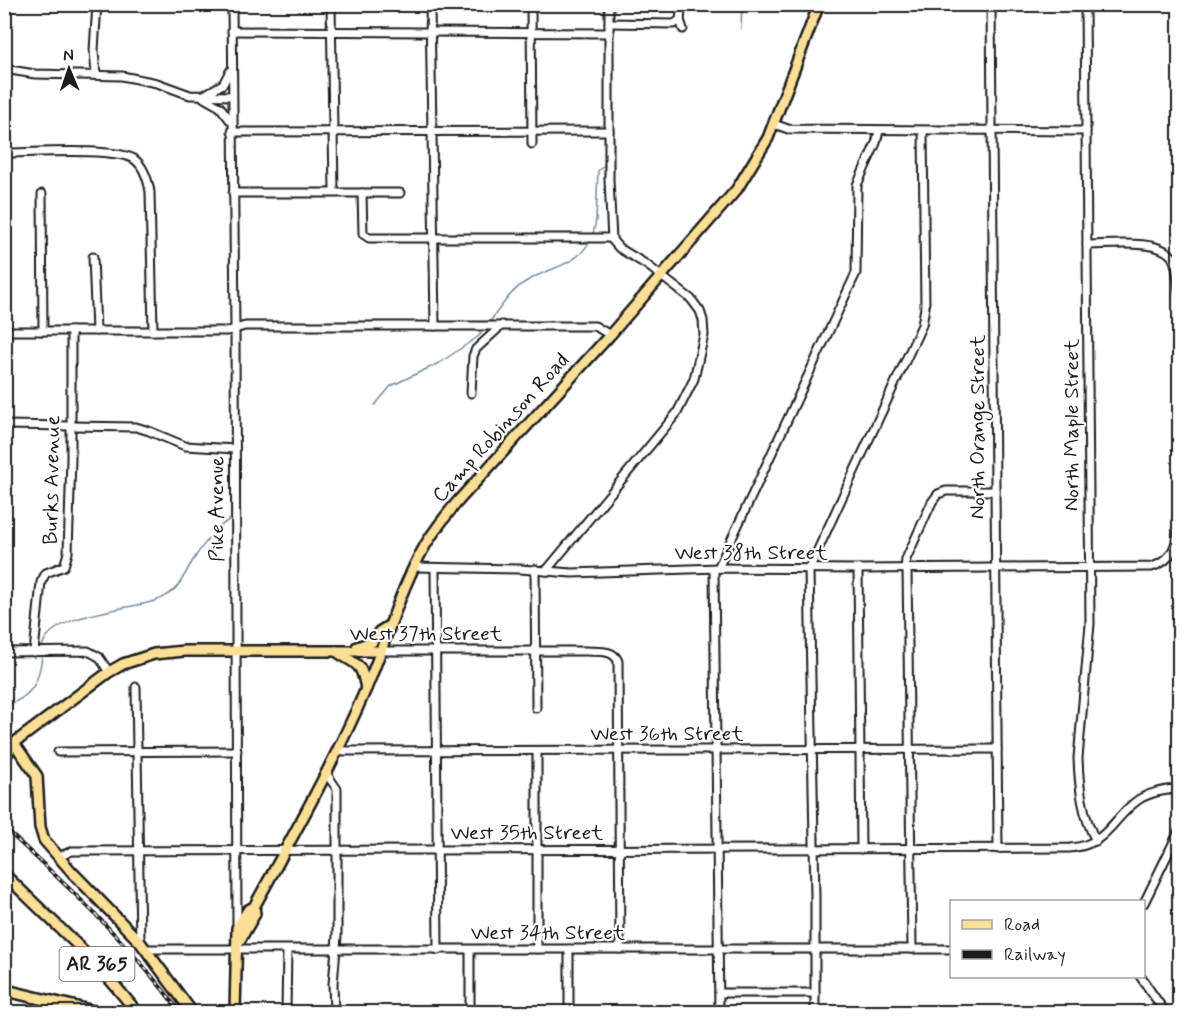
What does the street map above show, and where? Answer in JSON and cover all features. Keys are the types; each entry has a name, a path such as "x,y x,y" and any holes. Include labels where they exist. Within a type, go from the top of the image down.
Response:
{"highway":[{"path":"4,984 23,994"},
{"path":"4,990 96,1012"},
{"path":"4,1012 11,1012"}],"main road":[{"name":"Camp Robinson Road","path":"237,928 254,906 337,751 366,690 390,625 426,544 446,516 662,277 737,189 758,157 774,124 819,4"},
{"path":"348,651 360,645 368,645 379,632 390,625"},
{"name":"West 37th Street","path":"14,743 109,672 138,658 184,651 381,651"},
{"path":"336,651 358,664 362,670 366,690"},
{"path":"4,748 14,743"},
{"path":"4,758 14,743"},
{"path":"14,743 37,776 44,840 142,946 192,1012"},
{"name":"AR 365","path":"4,874 88,955 136,1012"},
{"name":"Camp Robinson Road","path":"237,947 255,914 254,906"},
{"name":"Pike Avenue","path":"235,1012 237,928"}],"street":[{"path":"96,75 94,50 97,4"},
{"name":"Pike Avenue","path":"232,4 237,928"},
{"path":"331,4 334,192"},
{"path":"430,4 435,326"},
{"path":"531,4 532,144"},
{"path":"546,571 668,426 681,407 694,379 704,335 700,311 691,299 619,248 612,238 609,4"},
{"path":"682,4 680,20 683,29"},
{"name":"North Orange Street","path":"991,4 998,849"},
{"name":"North Maple Street","path":"1084,4 1089,652 1078,758 1084,809 1096,841"},
{"path":"609,23 674,24 680,20"},
{"path":"232,31 609,33"},
{"path":"202,96 223,84 229,76 232,65"},
{"path":"4,69 35,74 122,76 144,79 190,95 232,96"},
{"path":"202,96 220,106 232,122"},
{"path":"774,124 788,129 1086,131"},
{"path":"232,132 609,131"},
{"path":"719,1012 716,568 856,273 857,185 879,131"},
{"path":"815,1012 809,569 919,333 924,315 923,131"},
{"path":"4,153 107,152 126,156 137,162 146,175 150,192 153,331"},
{"path":"233,193 400,193"},
{"path":"362,193 364,236 369,238 612,238"},
{"path":"42,194 43,331"},
{"path":"1087,245 1148,245 1161,248 1174,261 1179,296"},
{"path":"93,256 96,331"},
{"path":"4,331 228,331 245,326 499,325 595,326 610,335"},
{"path":"471,393 473,356 476,349 499,325"},
{"name":"Burks Avenue","path":"34,652 41,582 46,573 64,566 67,561 71,331"},
{"path":"4,425 136,428 184,446 235,449"},
{"path":"912,948 905,569 909,551 934,498 946,491 994,491"},
{"name":"West 38th Street","path":"414,567 534,569 572,573 716,568 858,570 1143,568 1159,565 1167,560 1175,549 1179,520"},
{"path":"435,568 438,950"},
{"path":"534,569 536,708"},
{"path":"858,570 861,849"},
{"path":"4,652 88,651 99,657 109,672"},
{"name":"West 37th Street","path":"381,651 587,651 607,652 615,655 618,661 619,750"},
{"path":"136,687 142,946"},
{"name":"West 36th Street","path":"337,751 997,749"},
{"path":"619,750 620,949"},
{"path":"58,752 237,751"},
{"path":"537,751 537,949"},
{"path":"326,773 336,789 338,936 333,984 334,1012"},
{"path":"1096,841 1109,831 1138,800 1154,793 1179,788"},
{"path":"1144,900 1179,829"},
{"name":"West 35th Street","path":"58,857 72,851 238,849 1077,848 1096,841"},
{"name":"West 34th Street","path":"142,946 287,950 950,949"},
{"path":"568,1012 569,949"},
{"path":"286,1012 287,950"},
{"path":"470,950 470,1012"},
{"path":"1141,978 1165,1012"},
{"path":"719,993 815,993"},
{"path":"1173,1012 1179,1006"}],"waterway":[{"path":"741,29 742,4"},
{"path":"593,234 596,220 598,171 605,164"},
{"path":"489,323 516,289 535,276 570,261 584,250 590,241"},
{"path":"375,405 391,386 441,362 479,336 484,329"},
{"path":"42,648 47,637 58,627 73,620 155,601 169,594 178,585 210,537 232,518"},
{"path":"4,706 28,694 39,674 42,656"}],"railway":[{"path":"4,828 119,939 180,1012"}]}
